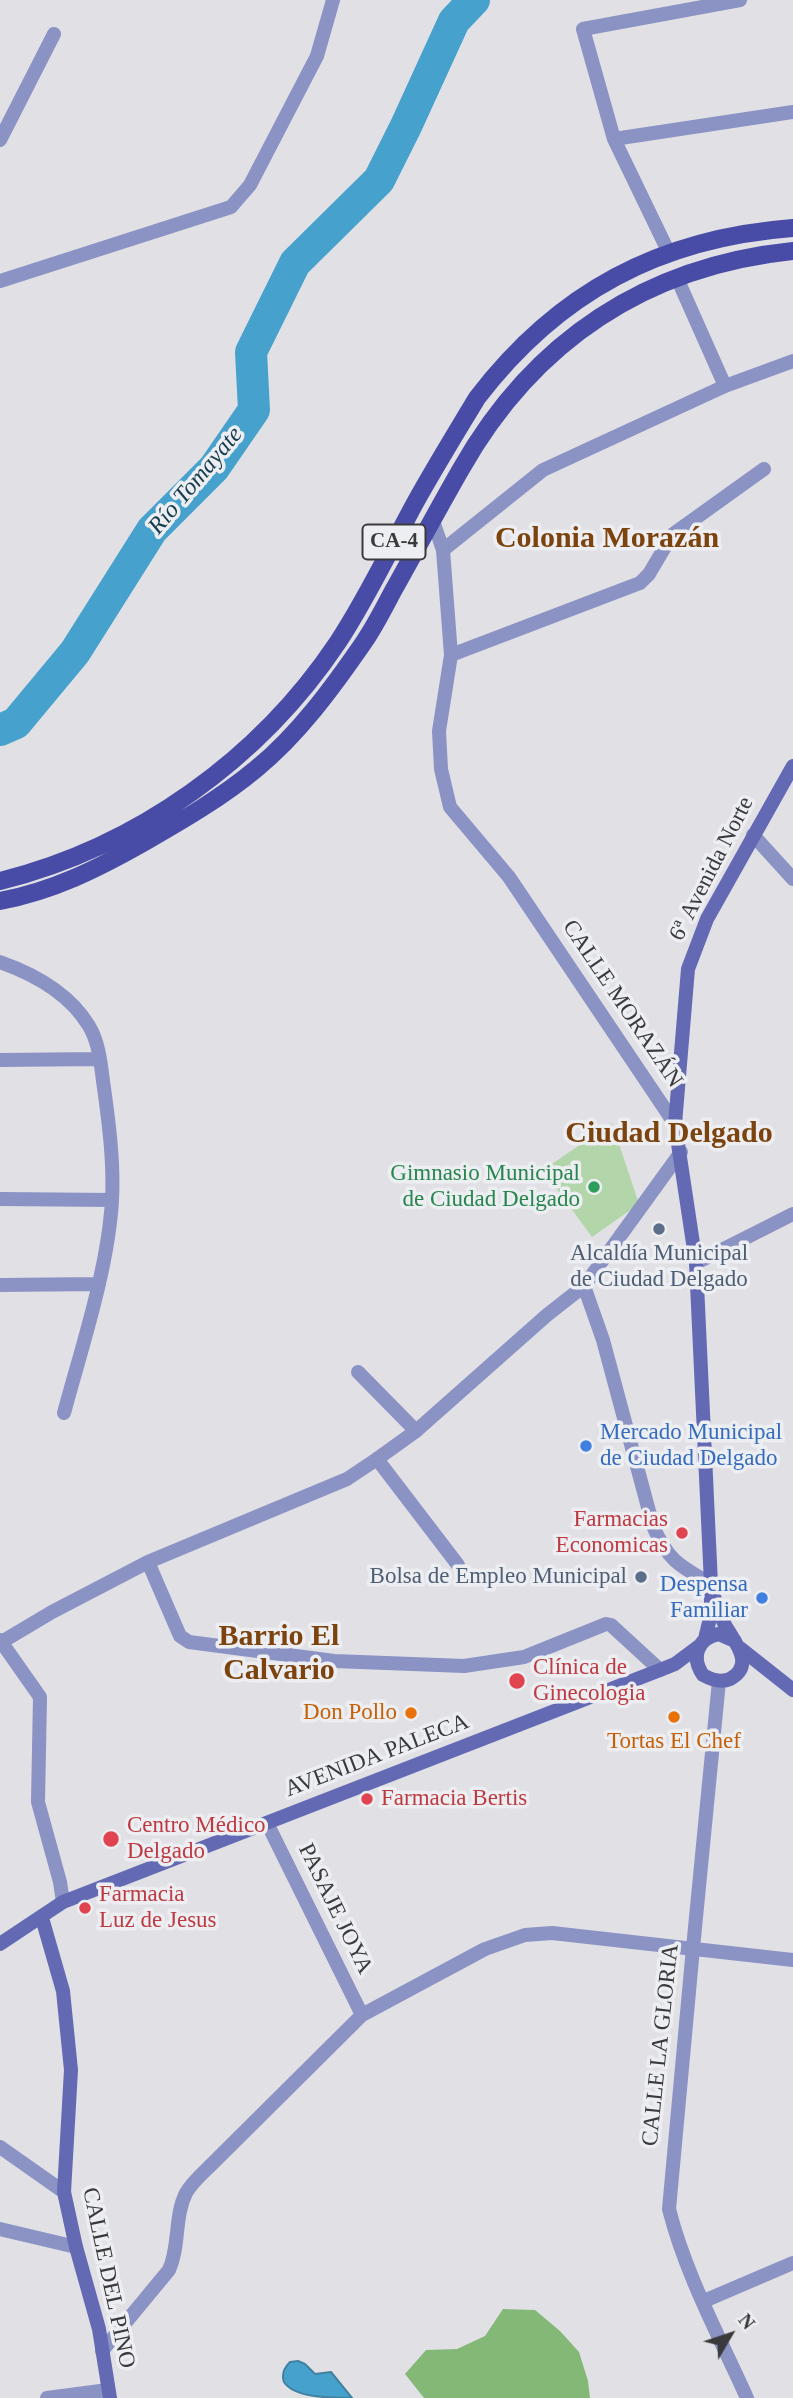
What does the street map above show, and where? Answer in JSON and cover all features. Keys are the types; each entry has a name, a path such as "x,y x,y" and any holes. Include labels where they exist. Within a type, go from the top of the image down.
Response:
{"main road":[{"name":"CA-4","path":"0,881 85,853 151,819 205,783 256,740 295,699 338,642 477,398 523,345 582,296 602,282 669,253 734,234 793,228"},
{"name":"CA-4","path":"0,901 39,892 98,869 196,813 257,769 321,700 366,640 490,422 553,351 602,315 659,284 737,258 793,251"},
{"name":"6ª Avenida Norte","path":"675,1124 688,969 707,919 793,766"},
{"name":"CALLE MORAZÁN","path":"675,1124 696,1263 711,1584 711,1614 702,1642"},
{"name":"CALLE MORAZÁN","path":"711,1584 718,1609 738,1644"},
{"path":"719,1634 738,1644 788,1687 760,1675 743,1673 726,1679 708,1678 701,1672 696,1659 702,1642 719,1634"},
{"name":"AVENIDA PALECA","path":"0,1944 63,1902 660,1670 683,1659 702,1642"},
{"path":"726,1679 740,1668 742,1660 738,1644"},
{"name":"AVENIDA PALECA","path":"660,1670 678,1668 701,1672"},
{"name":"CALLE DEL PINO","path":"41,1918 63,1992 71,2070 64,2192 99,2329 109,2394"}],"street":[{"path":"0,281 231,207 250,185 317,56 332,0"},
{"path":"669,253 614,139 583,29 740,0"},
{"path":"0,139 54,34"},
{"path":"614,139 793,111"},
{"path":"677,278 725,386"},
{"path":"443,550 543,470 725,386 793,361"},
{"path":"451,655 640,583 649,574 672,535 764,470"},
{"name":"CALLE MORAZÁN","path":"432,521 443,550 451,655 439,731 441,769 450,807 509,877 675,1124"},
{"path":"753,835 793,879"},
{"path":"0,962 24,972 67,998 92,1032 109,1126 112,1200 99,1284 64,1413"},
{"path":"0,1060 99,1059"},
{"path":"63,1902 38,1802 40,1697 0,1642 148,1562 347,1479 416,1431 547,1315 584,1286 681,1152"},
{"path":"0,1199 112,1200"},
{"path":"696,1263 793,1214"},
{"path":"0,1285 99,1284"},
{"path":"584,1286 603,1340 663,1549 678,1564 711,1584"},
{"path":"358,1372 416,1431"},
{"path":"377,1459 458,1565"},
{"path":"148,1562 180,1636 189,1642 334,1661 464,1666 524,1657 606,1624 611,1625 660,1670"},
{"name":"CALLE LA GLORIA","path":"726,1679 693,1948 669,2208 704,2301 747,2398"},
{"name":"PASAJE JOYA","path":"267,1823 362,2015"},
{"path":"102,2351 169,2270 182,2207 189,2189 362,2015 485,1949 525,1935 552,1933 793,1960"},
{"path":"0,2147 64,2192"},
{"path":"0,2229 76,2247"},
{"path":"704,2301 793,2263"},
{"path":"47,2398 109,2394"}],"green space":[{"name":"Gimnasio Municipal de Ciudad Delgado","path":"612,1123 639,1204 592,1237 543,1170"},
{"path":"503,2309 535,2310 560,2331 579,2352 590,2398 424,2398 405,2374 426,2350 457,2349 485,2336"}],"water":[{"path":"298,2361 315,2374 331,2372 352,2398 314,2396 289,2387 284,2382 284,2371 290,2362"}],"waterway":[{"name":"Río Tomayate","path":"0,730 16,723 75,652 152,530 214,468 254,410 251,352 295,263 379,180 454,21 474,0"}],"place":[{"name":"Gimnasio Municipal de Ciudad Delgado","path":"594,1187"},
{"name":"Alcaldía Municipal de Ciudad Delgado","path":"659,1229"},
{"name":"Mercado Municipal de Ciudad Delgado","path":"586,1446"},
{"name":"Farmacias Economicas","path":"682,1533"},
{"name":"Bolsa de Empleo Municipal","path":"641,1577"},
{"name":"Despensa Familiar","path":"762,1598"},
{"name":"Clínica de Ginecologia","path":"517,1681"},
{"name":"Don Pollo","path":"411,1713"},
{"name":"Tortas El Chef","path":"674,1717"},
{"name":"Farmacia Bertis","path":"367,1799"},
{"name":"Centro Médico Delgado","path":"111,1839"},
{"name":"Farmacia Luz de Jesus","path":"85,1908"}],"district":[{"name":"Colonia Morazán","path":"607,539"},
{"name":"Ciudad Delgado","path":"669,1134"},
{"name":"Barrio El Calvario","path":"279,1654"}]}
